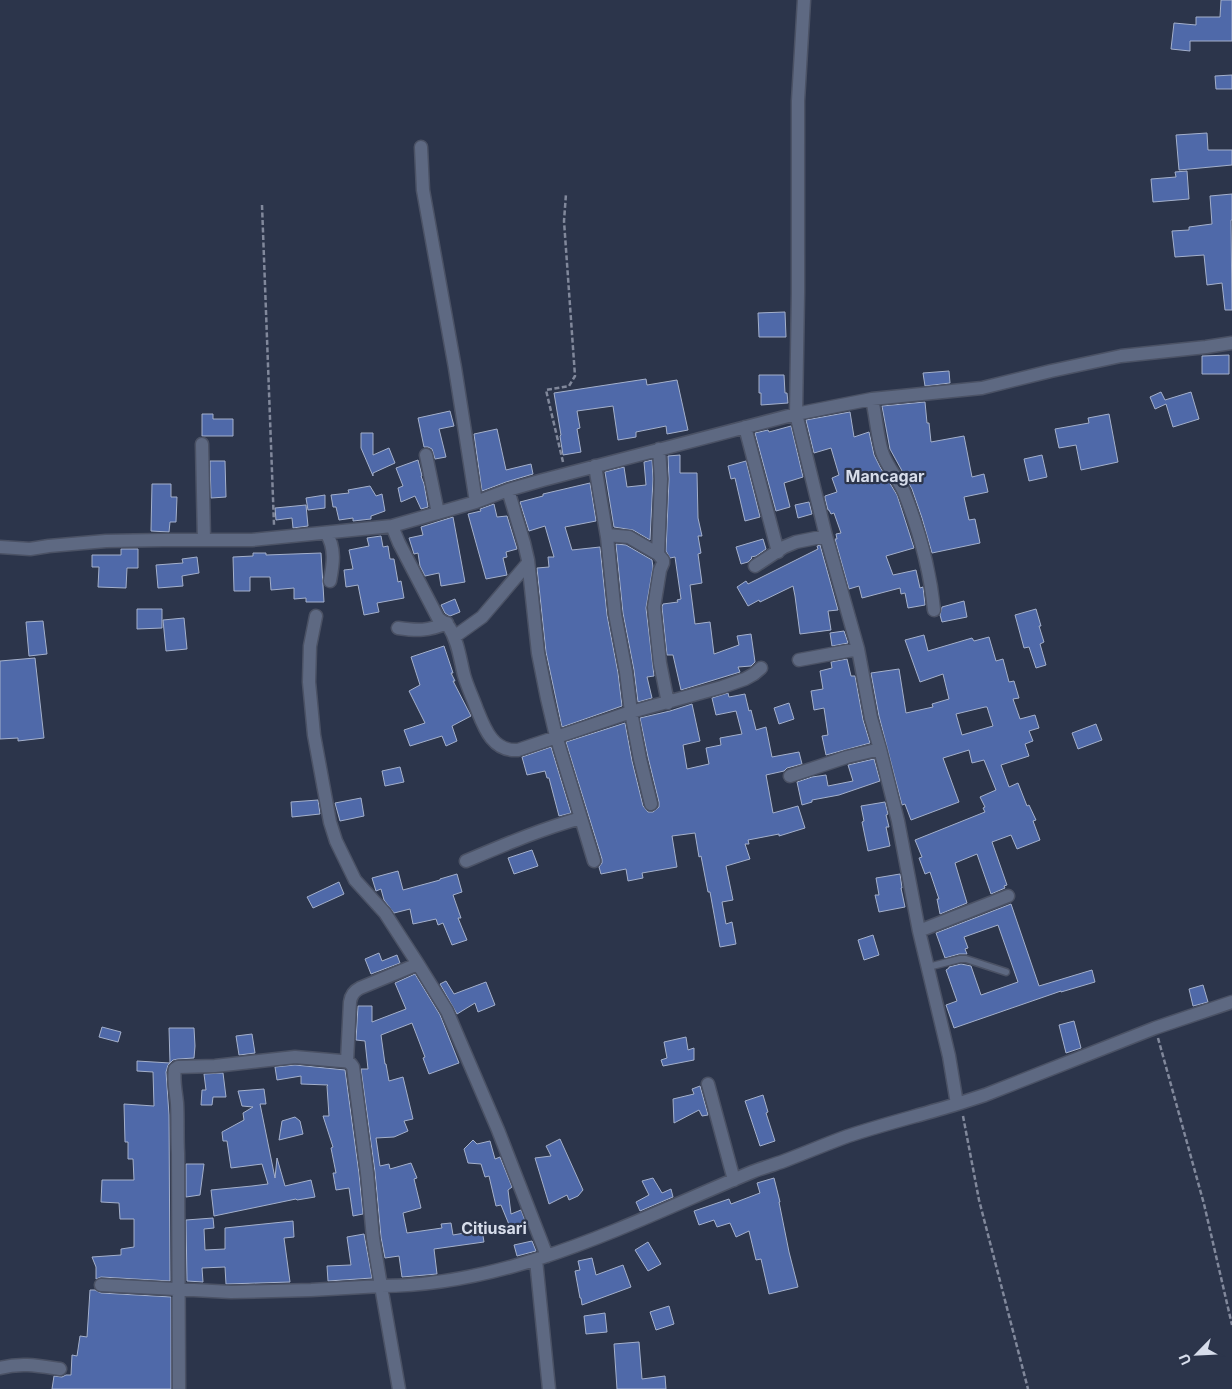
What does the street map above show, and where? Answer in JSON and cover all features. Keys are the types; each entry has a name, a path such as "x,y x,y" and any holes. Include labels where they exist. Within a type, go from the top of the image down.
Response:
{"street":[{"path":"804,0 798,101 796,414 826,536 858,649 871,718 898,821 919,931 949,1056 958,1103"},
{"path":"421,147 423,190 455,368 476,502"},
{"path":"0,547 30,549 106,541 274,539 392,526 476,502 508,490 566,473 796,414 872,399 970,390 1121,356 1232,343"},
{"path":"872,399 882,452 903,490 919,536 931,586 934,610"},
{"path":"745,427 776,546"},
{"path":"202,444 204,540"},
{"path":"659,450 661,487 660,563 654,607 660,663 668,703"},
{"path":"426,455 438,513"},
{"path":"595,466 607,540 614,614 626,672 640,759 651,804"},
{"path":"508,490 527,557 538,653 547,698 556,736 594,861"},
{"path":"392,526 438,618 450,630 485,729 492,739 509,751 518,750 631,712 668,703 745,679 761,668"},
{"path":"326,533 333,552 330,581"},
{"path":"755,566 776,546 826,536"},
{"path":"607,540 629,537 660,563"},
{"path":"398,628 418,631 450,630 482,617 527,557"},
{"path":"316,616 310,646 309,682 314,735 330,822 336,840 355,880 385,914 447,1011 498,1130 541,1258 549,1389"},
{"path":"799,660 858,649"},
{"path":"790,776 846,757 880,749"},
{"path":"466,861 532,833 581,818"},
{"path":"919,931 1008,896"},
{"path":"347,1061 350,1002 353,992 418,964"},
{"path":"101,1285 231,1292 428,1284 472,1277 541,1258 621,1228 734,1180 848,1136 985,1095 1156,1028 1232,1002"},
{"path":"179,1389 175,1069 178,1067 215,1066 295,1057 347,1061 353,1067 367,1173 373,1238 399,1389"},
{"path":"708,1084 734,1180"},
{"path":"0,1368 24,1364 60,1369"}],"lane":[{"path":"928,967 966,959 1006,972"}],"path":[{"path":"566,194 564,221 575,376 569,386 546,390 566,473"},
{"path":"262,205 274,539"},
{"path":"1156,1028 1204,1204 1232,1325"},
{"path":"958,1103 979,1200 1028,1389"}],"building":[{"path":"1221,0 1232,0 1232,41 1190,41 1190,51 1171,49 1174,23 1196,25 1196,17 1220,17"},
{"path":"1232,75 1232,89 1216,89 1215,76"},
{"path":"1207,133 1208,150 1232,150 1232,165 1179,170 1176,135"},
{"path":"1187,171 1189,199 1153,202 1151,179 1176,177 1175,172"},
{"path":"1232,194 1232,310 1225,310 1222,283 1207,285 1204,255 1175,257 1172,231 1189,230 1189,227 1212,224 1210,196"},
{"path":"785,312 786,337 759,337 758,313"},
{"path":"1229,355 1229,374 1202,374 1202,356"},
{"path":"949,371 950,383 925,386 923,373"},
{"path":"759,375 784,375 785,393 787,393 788,403 761,405"},
{"path":"646,379 647,385 677,380 688,430 667,434 666,426 636,432 636,437 618,440 613,406 577,411 580,428 577,429 581,452 563,455 554,393"},
{"path":"1161,392 1165,400 1191,392 1199,419 1173,427 1166,404 1155,409 1150,397"},
{"path":"925,402 931,442 964,436 972,477 984,474 988,492 964,497 969,520 975,519 980,543 932,553 912,489 890,449 882,406"},
{"path":"450,411 454,426 439,429 446,457 435,459 432,449 424,447 418,418"},
{"path":"850,412 854,437 869,432 874,455 897,495 914,548 886,556 893,575 916,570 920,588 923,587 925,605 908,608 905,593 901,594 900,588 862,598 859,586 849,589 835,539 837,539 836,534 841,533 834,513 831,514 828,510 825,498 825,496 837,492 832,478 839,475 831,448 814,453 806,420"},
{"path":"202,414 213,414 213,419 233,419 233,436 202,436"},
{"path":"1109,414 1118,462 1081,470 1076,445 1059,448 1055,429 1089,423 1088,418"},
{"path":"791,426 803,477 784,483 790,507 776,511 755,433 768,430 769,432"},
{"path":"497,429 506,470 531,464 533,474 482,491 474,434"},
{"path":"361,433 373,433 373,455 389,448 395,463 373,473 373,476 361,448"},
{"path":"680,455 680,473 697,473 698,518 702,536 698,536 701,553 698,554 702,583 690,585 695,624 710,622 714,654 739,645 737,636 751,634 755,662 751,666 738,667 740,672 681,690 673,655 667,655 662,607 663,604 678,602 677,600 681,599 675,557 670,558 666,551 668,456"},
{"path":"1042,455 1047,477 1029,481 1024,459"},
{"path":"418,460 428,507 421,509 415,496 401,502 398,488 403,486 396,468"},
{"path":"652,460 650,540 633,530 614,527 605,472 624,467 627,487 646,485 644,462"},
{"path":"210,461 225,461 226,497 211,498"},
{"path":"746,461 760,517 745,521 735,478 731,479 728,466"},
{"path":"590,483 596,521 565,527 572,550 600,547 607,615 622,706 562,727 546,652 537,568 549,567 548,557 554,557 545,526 529,531 520,502 543,496 543,494"},
{"path":"152,484 171,484 171,497 177,497 176,522 170,522 169,532 151,531"},
{"path":"370,486 376,496 382,494 385,511 371,516 371,519 353,521 353,518 339,520 336,507 333,507 331,495 349,493 348,490"},
{"path":"325,495 325,508 308,510 306,498"},
{"path":"809,502 812,514 798,518 795,505"},
{"path":"494,504 497,517 507,516 517,549 506,552 507,557 503,558 507,575 486,579 468,514 481,511 480,509"},
{"path":"306,505 308,526 293,528 292,518 276,520 275,508"},
{"path":"453,517 465,582 441,586 439,573 425,576 420,566 418,553 414,554 409,538 423,535 421,527"},
{"path":"381,536 383,547 388,546 390,559 394,559 398,582 401,581 404,598 377,603 379,612 364,615 358,585 346,587 344,570 353,569 349,550 369,546 367,538"},
{"path":"763,539 766,549 751,557 748,562 741,564 736,547"},
{"path":"616,544 626,545 652,560 653,567 646,608 654,676 647,677 652,698 638,702 623,613"},
{"path":"820,545 838,610 828,611 831,630 800,634 793,586 748,606 737,587 746,581 748,584 818,549 817,546"},
{"path":"121,549 138,549 138,568 127,568 126,588 98,587 99,567 92,567 92,555 121,555"},
{"path":"253,553 266,553 266,555 321,553 324,602 306,602 306,598 294,599 294,588 271,590 270,577 250,577 250,591 234,591 233,557 253,556"},
{"path":"197,557 199,573 182,576 183,586 158,588 156,565 183,563 182,559"},
{"path":"455,599 460,612 450,616 445,613 441,605"},
{"path":"964,601 967,617 942,622 940,615 942,607"},
{"path":"137,609 162,609 162,628 137,629"},
{"path":"1036,609 1044,642 1040,644 1046,665 1036,668 1029,647 1024,648 1015,615"},
{"path":"184,618 187,649 166,651 163,620"},
{"path":"43,621 47,654 29,656 26,622"},
{"path":"844,631 848,643 832,646 830,633"},
{"path":"924,635 928,651 972,638 974,641 989,637 996,661 1003,659 1009,682 1014,681 1019,698 1013,699 1020,719 1035,715 1039,728 1029,731 1033,741 1025,744 1029,756 1001,765 1009,787 1018,783 1027,806 1029,805 1036,820 1033,821 1040,840 1017,849 1011,835 992,842 1007,885 1004,886 1005,888 991,894 977,854 955,863 967,903 940,914 937,899 939,899 930,872 925,874 919,858 922,857 915,840 985,812 983,808 985,807 980,797 996,790 984,760 972,763 969,750 943,758 959,802 911,820 905,804 902,805 879,716 871,673 899,669 906,713 933,707 932,704 949,699 943,674 920,682 905,640","holes":["987,707 993,726 962,735 956,714"]},
{"path":"444,646 455,681 453,681 471,716 452,726 457,741 446,746 442,736 410,746 404,730 425,723 409,691 420,685 411,657"},
{"path":"35,658 44,738 18,741 18,738 0,739 0,661"},
{"path":"847,659 851,676 855,676 863,720 870,743 826,755 822,736 828,735 824,708 814,710 811,691 823,689 820,671 832,668 831,662"},
{"path":"728,693 729,697 745,694 756,730 766,727 772,757 799,752 802,764 766,775 773,813 798,806 805,828 779,836 779,834 748,840 749,844 745,844 750,859 726,866 733,900 722,902 726,924 732,922 736,944 720,947 710,892 708,892 701,856 699,857 695,833 672,836 677,867 642,873 643,878 628,881 626,869 601,874 599,867 602,859 566,742 625,723 643,806 648,812 653,812 659,807 659,802 640,718 692,704 700,741 683,745 687,769 709,764 706,748 721,745 720,738 742,734 736,711 716,715 712,698"},
{"path":"789,703 794,719 779,724 774,708"},
{"path":"1096,724 1102,740 1078,749 1072,733"},
{"path":"551,747 571,813 559,816 549,778 547,778 545,771 527,775 522,757"},
{"path":"874,759 880,781 839,795 812,800 812,802 802,805 797,782 826,775 828,786 853,781 848,765"},
{"path":"400,767 404,782 385,786 382,771"},
{"path":"361,798 364,816 340,821 335,803"},
{"path":"318,800 320,814 292,817 291,802"},
{"path":"885,802 889,827 886,827 890,846 868,851 861,806"},
{"path":"532,850 538,866 514,874 508,858"},
{"path":"398,871 403,890 457,874 462,892 453,895 461,918 458,918 467,940 452,945 443,923 438,925 436,919 413,924 410,909 394,913 384,900 381,889 376,891 372,878"},
{"path":"900,874 905,907 879,912 875,895 879,895 876,878"},
{"path":"339,882 344,894 313,908 307,897"},
{"path":"1011,904 1039,986 1092,970 1095,982 1061,991 954,1028 946,1005 957,1001 946,970 949,967 961,964 971,966 981,995 1018,982 998,925 964,937 968,948 965,949 967,954 945,958 936,933"},
{"path":"873,935 879,955 864,960 858,940"},
{"path":"379,953 382,961 397,955 400,963 371,974 365,959"},
{"path":"415,974 440,1015 459,1063 429,1074 423,1058 425,1057 412,1023 381,1035 389,1081 403,1077 413,1119 404,1121 408,1131 394,1137 376,1138 380,1166 389,1164 390,1169 411,1163 417,1178 414,1179 421,1208 403,1213 407,1233 442,1228 441,1224 451,1223 453,1235 482,1230 484,1242 434,1249 437,1274 402,1277 399,1256 385,1258 361,1069 368,1069 365,1041 356,1040 358,1006 372,1006 372,1022 406,1009 395,983"},
{"path":"446,981 454,994 486,982 495,1005 478,1012 475,1003 457,1014 440,984"},
{"path":"1203,985 1208,1002 1193,1006 1189,989"},
{"path":"1074,1021 1081,1048 1066,1053 1059,1025"},
{"path":"102,1027 121,1032 118,1042 99,1037"},
{"path":"169,1028 194,1028 194,1058 173,1060 170,1063"},
{"path":"252,1034 255,1053 239,1055 236,1036"},
{"path":"686,1037 688,1050 694,1048 694,1060 663,1066 661,1060 667,1058 664,1042"},
{"path":"137,1061 170,1063 166,1072 169,1115 170,1281 101,1277 96,1279 96,1267 92,1257 121,1255 121,1249 134,1247 134,1219 120,1219 119,1203 101,1202 102,1180 134,1180 133,1159 128,1159 128,1142 125,1142 124,1104 154,1106 153,1072 137,1071"},
{"path":"295,1065 345,1070 363,1214 353,1216 349,1188 336,1190 333,1173 336,1173 331,1148 333,1147 323,1116 329,1116 328,1085 301,1084 301,1076 277,1080 275,1067"},
{"path":"223,1073 226,1097 213,1097 212,1105 201,1105 202,1090 206,1090 204,1074"},
{"path":"700,1086 708,1115 702,1116 699,1110 674,1123 673,1099 694,1094 692,1089"},
{"path":"264,1089 266,1104 260,1104 275,1178 277,1158 285,1186 311,1180 315,1197 296,1199 214,1216 211,1190 268,1184 262,1164 231,1168 227,1141 223,1141 222,1132 244,1120 243,1113 253,1107 242,1106 238,1091"},
{"path":"763,1095 768,1112 766,1113 775,1141 760,1146 745,1101"},
{"path":"295,1117 300,1121 303,1134 279,1140 282,1121"},
{"path":"560,1139 583,1190 578,1196 569,1200 567,1195 549,1204 535,1158 551,1156 546,1146"},
{"path":"473,1140 477,1144 490,1141 495,1159 500,1157 512,1187 508,1190 511,1214 521,1210 527,1226 510,1227 501,1205 496,1206 489,1176 485,1177 481,1164 468,1163 464,1149"},
{"path":"186,1164 204,1164 200,1195 186,1197"},
{"path":"653,1178 662,1193 671,1189 673,1197 640,1211 636,1202 649,1195 642,1181"},
{"path":"774,1178 798,1287 769,1294 761,1259 756,1260 749,1231 736,1237 730,1223 717,1227 714,1220 699,1225 694,1211 729,1199 731,1204 760,1193 757,1183"},
{"path":"213,1218 214,1228 204,1229 205,1250 225,1249 225,1228 293,1221 294,1237 284,1238 290,1282 226,1284 225,1267 202,1268 203,1282 187,1281 186,1220"},
{"path":"364,1234 372,1278 328,1281 327,1266 351,1265 347,1237"},
{"path":"532,1241 536,1251 517,1256 514,1245"},
{"path":"648,1242 661,1264 648,1271 635,1250"},
{"path":"592,1258 596,1275 623,1265 631,1287 582,1305 575,1271 580,1270 578,1261"},
{"path":"90,1290 101,1293 171,1297 171,1389 52,1389 54,1376 71,1375 72,1355 77,1356 80,1336 87,1337"},
{"path":"669,1306 674,1324 656,1330 650,1312"},
{"path":"605,1313 607,1332 586,1334 584,1316"},
{"path":"639,1342 642,1379 665,1376 666,1389 617,1389 614,1344"}],"district":[{"name":"Mancagar","path":"885,476"},
{"name":"Citiusari","path":"494,1228"}]}
